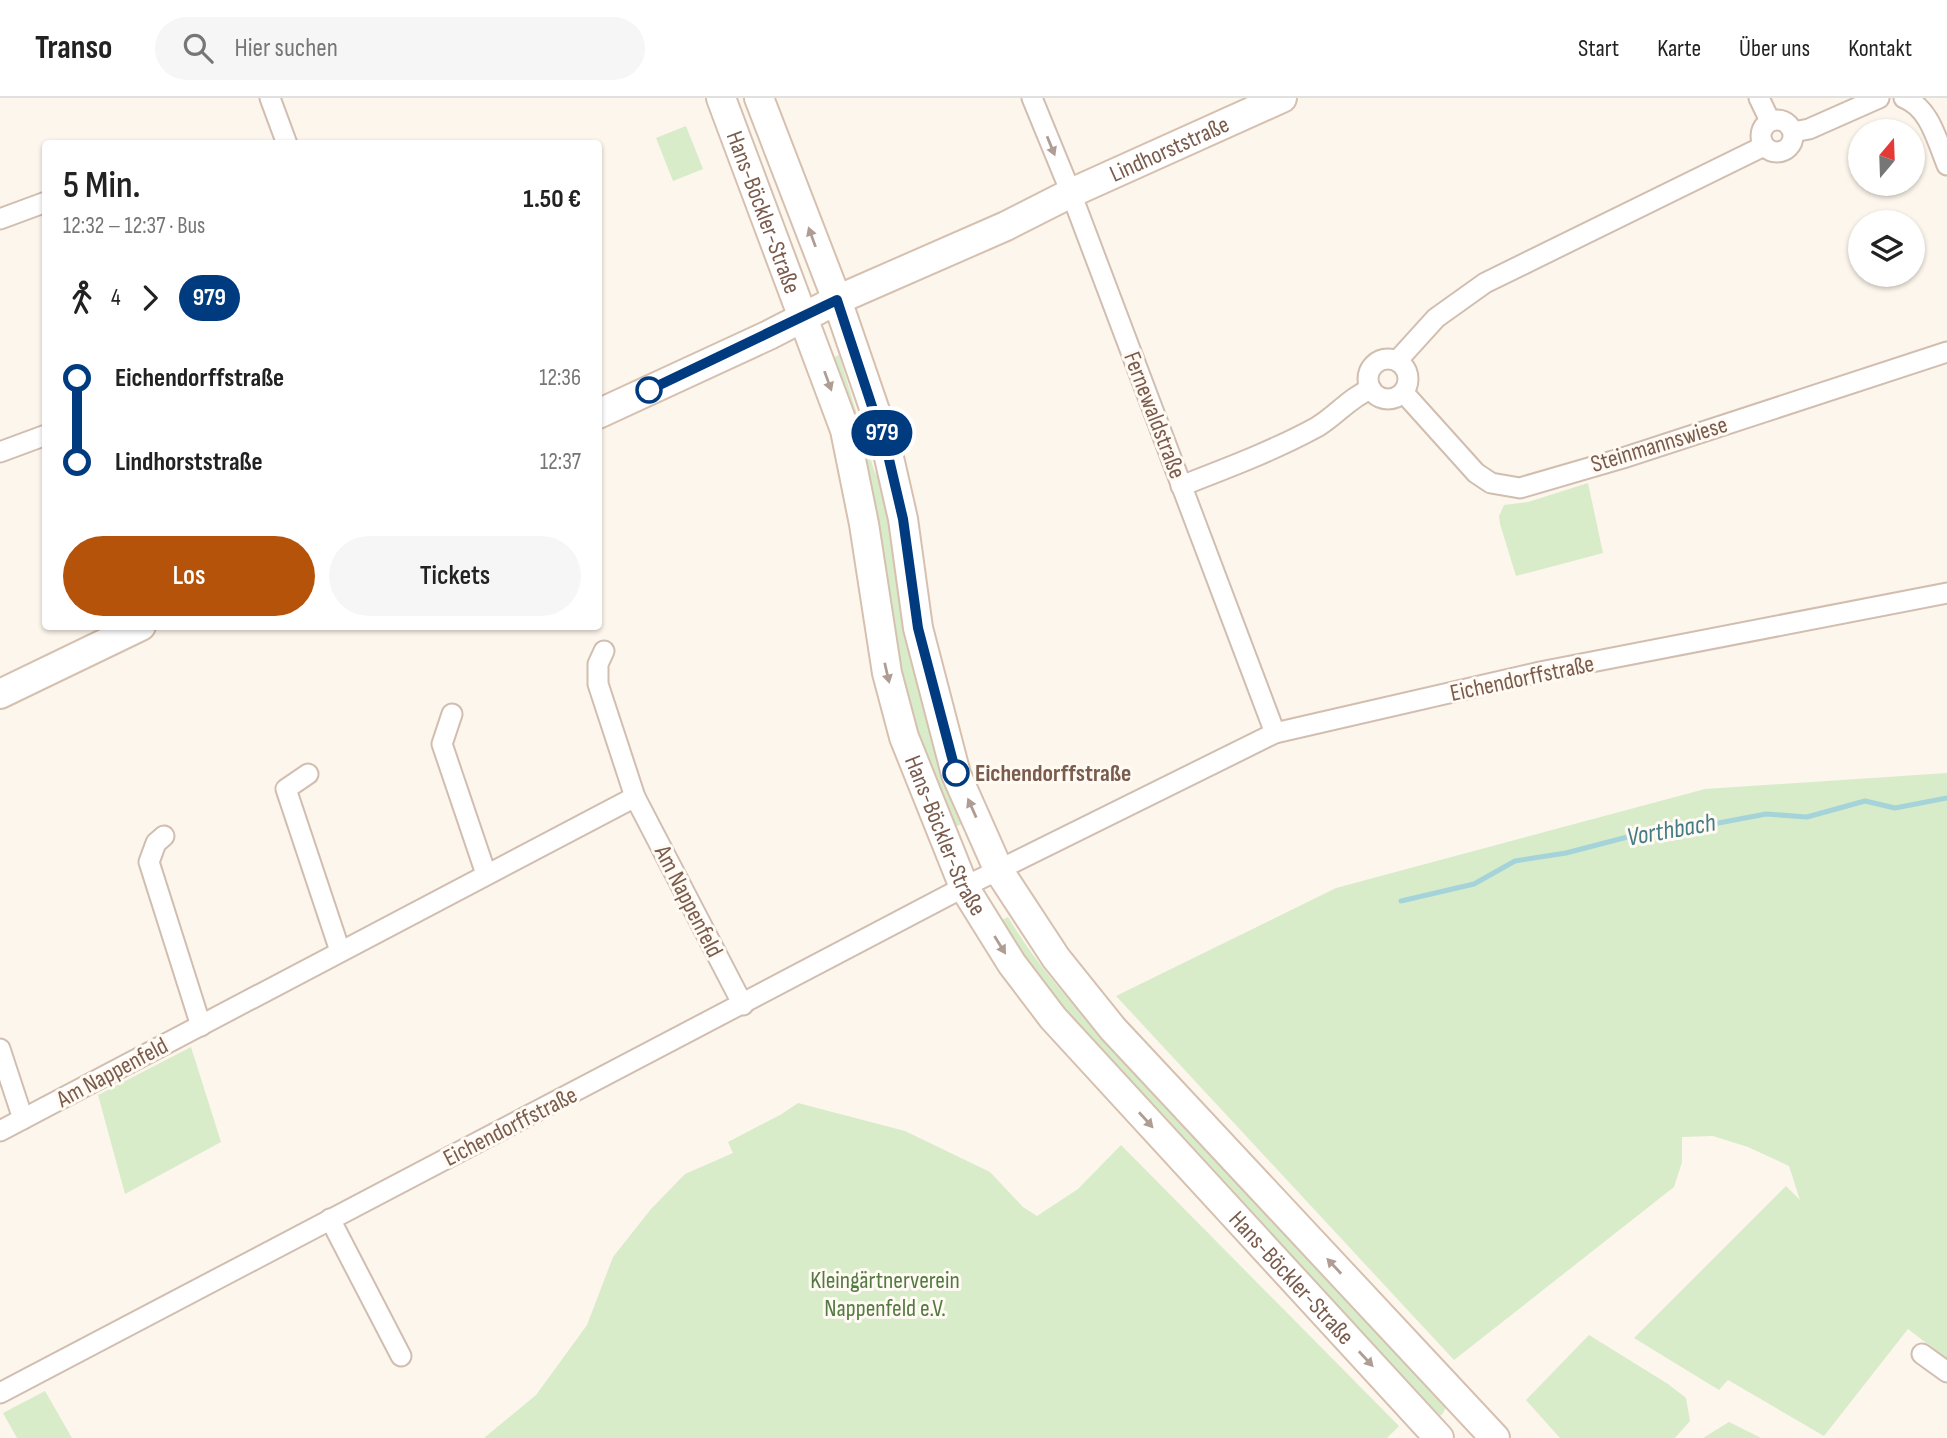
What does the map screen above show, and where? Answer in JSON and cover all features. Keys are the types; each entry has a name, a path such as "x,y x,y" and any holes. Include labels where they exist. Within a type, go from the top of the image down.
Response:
{"main road":[{"name":"Hans-Böckler-Straße","path":"721,98 845,430 864,524 887,673 904,737 964,887 1012,964 1053,1018 1436,1434 1464,1405"},
{"name":"Hans-Böckler-Straße","path":"759,98 837,300 890,460 903,519 918,628 956,774 999,871 1056,958 1113,1029 1495,1438"},
{"name":"Lindhorststraße","path":"602,412 837,300 1006,226 1071,193 1282,98"},
{"path":"0,694 133,630"}],"street":[{"path":"270,98 286,140"},
{"name":"Fernewaldstraße","path":"1032,98 1071,193 1275,733"},
{"path":"1759,98 1770,121"},
{"path":"1793,132 1809,129 1879,98"},
{"path":"1907,98 1926,115 1947,165"},
{"path":"1770,121 1784,121 1793,132 1791,145 1786,150 1774,152 1764,146 1760,135 1770,121"},
{"path":"1397,361 1436,318 1485,283 1764,146"},
{"path":"0,219 42,203"},
{"name":"Steinmannswiese","path":"1404,393 1476,473 1491,484 1520,488 1623,458 1947,352"},
{"path":"1381,360 1397,361 1408,372 1408,386 1404,393 1390,400 1382,399 1371,389 1368,381 1373,365 1381,360"},
{"path":"1181,486 1272,450 1320,425 1371,389"},
{"path":"0,452 42,436"},
{"name":"Eichendorffstraße","path":"0,1393 964,887 1275,733 1540,672 1947,593"},
{"name":"Am Nappenfeld","path":"604,651 598,664 598,684 635,797 743,1005"},
{"path":"452,714 442,744 486,874"},
{"path":"308,774 286,789 340,951"},
{"name":"Am Nappenfeld","path":"0,1131 635,797"},
{"path":"163,836 156,843 149,862 201,1026"},
{"name":"Am Nappenfeld","path":"0,1049 23,1119"},
{"path":"330,1219 401,1356"},
{"path":"1922,1354 1947,1372"}],"green space":[{"path":"686,126 703,169 673,181 656,138"},
{"path":"839,355 874,470 885,492 966,822 955,827 897,676 828,360"},
{"path":"1588,483 1603,553 1516,576 1500,524 1499,516 1504,505 1528,502"},
{"path":"1947,773 1947,1359 1908,1329 1824,1436 1728,1380 1719,1390 1634,1338 1786,1186 1800,1200 1789,1166 1748,1147 1713,1136 1682,1137 1682,1162 1674,1187 1454,1360 1116,996 1336,888 1705,789"},
{"path":"1008,917 1064,994 1105,1034 1447,1405 1442,1415 1436,1416 1113,1075 996,923"},
{"path":"191,1047 221,1142 125,1194 98,1095"},
{"name":"Kleingärtnerverein Nappenfeld e.V.","path":"798,1103 905,1131 990,1172 1023,1207 1037,1216 1078,1189 1121,1145 1399,1426 1387,1438 484,1438 536,1395 587,1325 613,1257 651,1209 685,1174 733,1153 728,1142"},
{"path":"1589,1335 1686,1398 1690,1421 1675,1438 1560,1438 1526,1400"},
{"path":"45,1391 72,1438 17,1438 3,1413"},
{"path":"1729,1422 1761,1438 1703,1438"}],"waterway":[{"name":"Vorthbach","path":"1401,901 1474,884 1515,861 1566,853 1662,828 1708,825 1766,814 1807,817 1865,801 1895,808 1947,798"}],"bus line":[{"name":"979","path":"649,390 769,335 837,300 885,440 903,519 918,628 956,773"}],"place":[{"name":"Eichendorffstraße","path":"956,773"}]}
